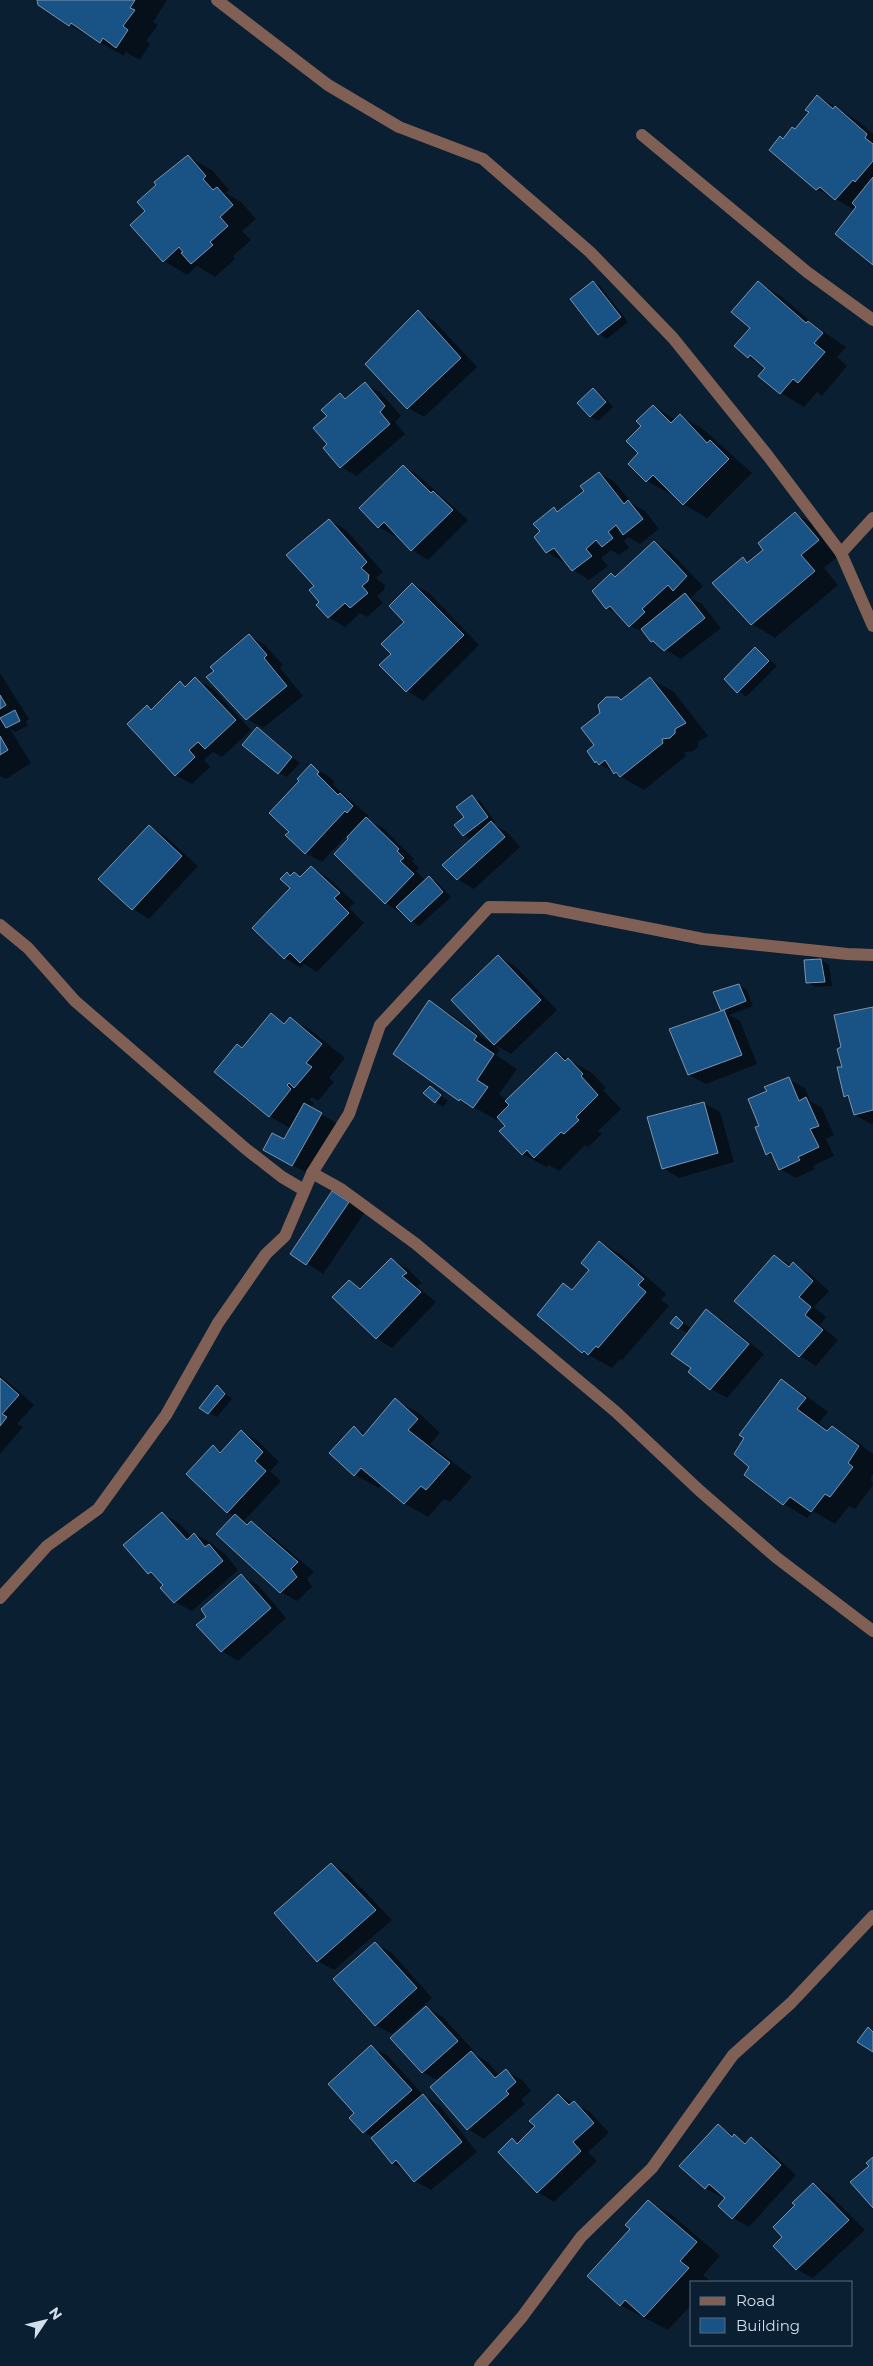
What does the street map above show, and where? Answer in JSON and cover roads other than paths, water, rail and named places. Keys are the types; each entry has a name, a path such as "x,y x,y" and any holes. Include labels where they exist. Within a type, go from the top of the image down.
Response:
{"street":[{"path":"217,0 328,85 398,126 482,159 590,252 673,338 768,456 841,553 873,626"},
{"path":"642,134 808,272 873,320"},
{"path":"841,553 873,518"},
{"path":"0,1598 47,1546 98,1508 166,1414 218,1323 266,1254 285,1236 312,1173 348,1114 380,1026 489,906 546,908 703,939 873,955"},
{"path":"0,924 28,948 75,1001 246,1149 282,1177 304,1190"},
{"path":"312,1173 341,1189 416,1244 616,1412 700,1491 777,1558 873,1631"},
{"path":"480,2366 522,2318 581,2237 652,2168 733,2055 791,2003 873,1916"}]}
